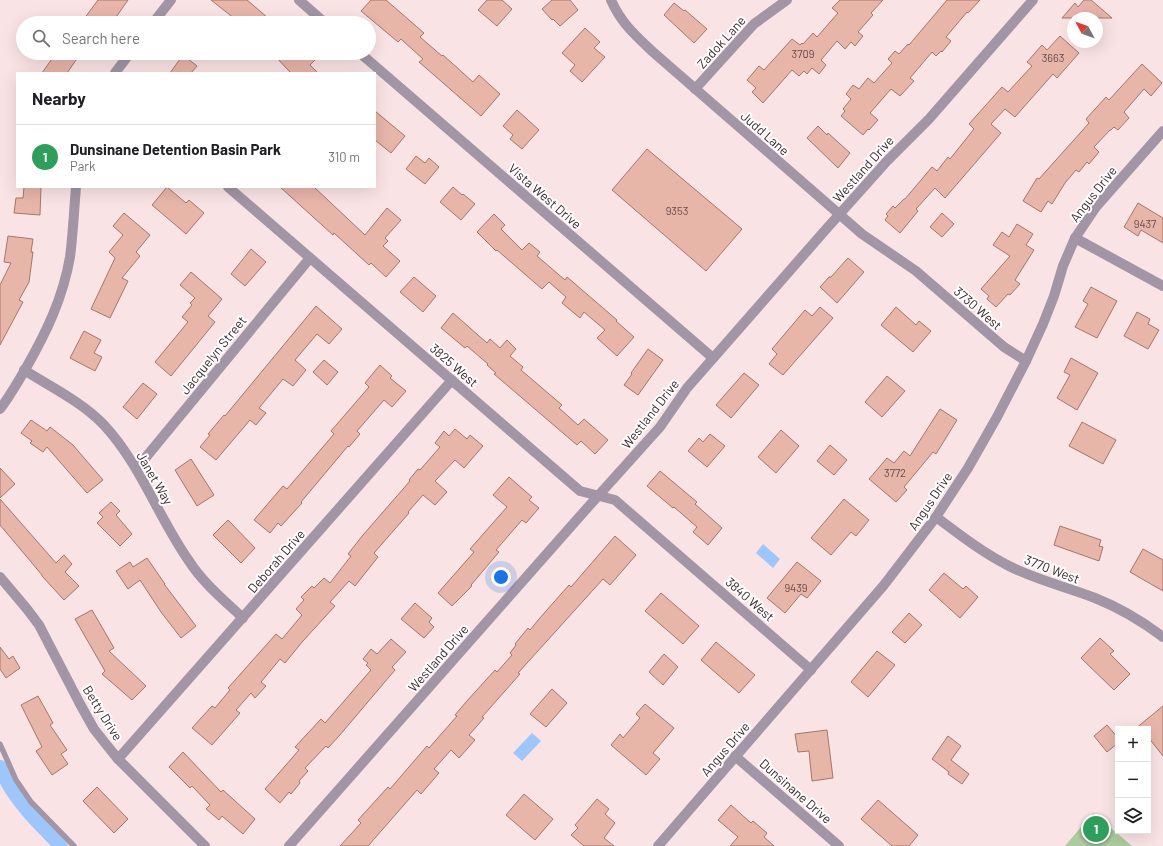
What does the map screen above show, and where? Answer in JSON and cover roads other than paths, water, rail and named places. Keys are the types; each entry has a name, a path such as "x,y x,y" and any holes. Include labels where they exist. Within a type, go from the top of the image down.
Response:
{"street":[{"path":"158,16 171,0"},
{"path":"299,0 317,16"},
{"name":"Judd Lane","path":"611,0 616,14 653,52 868,239 916,271"},
{"name":"Zadok Lane","path":"695,89 754,24 787,0"},
{"name":"Westland Drive","path":"289,846 660,427 687,388 713,358 887,161 929,119 1033,0"},
{"path":"116,72 125,60"},
{"name":"Vista West Drive","path":"368,60 713,358"},
{"name":"Angus Drive","path":"658,846 884,585 936,517 968,468 1026,361 1043,324 1054,296 1063,266 1075,238 1096,207 1163,131"},
{"path":"0,410 42,340 56,310 70,256 76,188"},
{"name":"3825 West","path":"229,188 580,491 615,500 672,548"},
{"path":"1075,238 1163,286"},
{"name":"Jacquelyn Street","path":"137,468 310,258"},
{"name":"3730 West","path":"916,271 1004,348 1026,361"},
{"name":"Janet Way","path":"24,370 77,404 98,420 120,444 137,468 175,540 189,562 205,582 244,618"},
{"name":"Deborah Drive","path":"118,759 244,618 452,380"},
{"name":"3770 West","path":"936,517 985,552 1010,566 1036,578 1095,598 1120,609 1144,623 1163,637"},
{"name":"3840 West","path":"672,548 811,670"},
{"name":"Betty Drive","path":"0,577 28,609 39,625 94,729 118,759 205,846"},
{"name":"Dunsinane Drive","path":"735,756 839,846"}],"lane":[{"path":"0,744 16,780 31,802 74,846"}],"water":[{"path":"763,544 780,559 773,568 756,553"},
{"path":"532,733 541,741 522,761 513,753"}],"waterway":[{"path":"0,767 11,789 26,810 61,846"}],"place":[{"name":"Dunsinane Detention Basin Park","path":"1096,829"}]}
